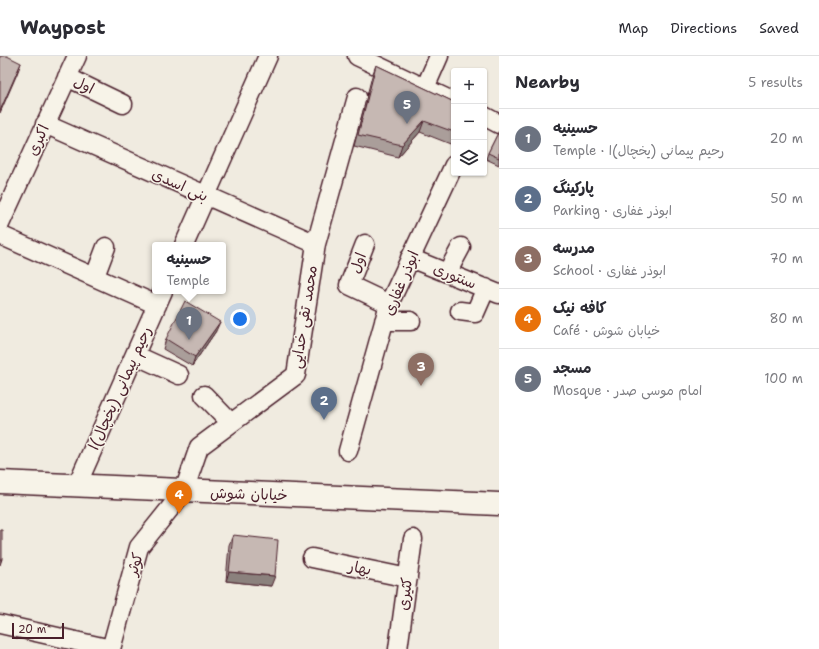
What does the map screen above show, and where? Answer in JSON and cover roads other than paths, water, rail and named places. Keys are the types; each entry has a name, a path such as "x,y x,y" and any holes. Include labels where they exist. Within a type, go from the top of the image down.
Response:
{"main road":[{"name":"خیابان شوش","path":"0,482 499,504"}],"street":[{"name":"اکبری","path":"0,224 76,56"},
{"path":"185,242 268,56"},
{"path":"357,56 451,101"},
{"path":"425,88 439,56"},
{"name":"اول","path":"67,77 123,104"},
{"name":"محمد تقی خدایی","path":"184,491 199,447 296,375 316,244 357,97"},
{"path":"487,118 499,124"},
{"name":"بنی اسدی","path":"45,124 316,244"},
{"name":"ابوذر غفاری","path":"348,452 389,304 451,171"},
{"path":"0,235 95,276 160,298"},
{"name":"اول","path":"365,244 349,285 389,304"},
{"path":"95,276 106,247"},
{"path":"447,273 461,247"},
{"name":"سنتوری","path":"410,258 447,273 494,288"},
{"path":"460,311 475,313 494,288"},
{"name":"رحیم پیمانی (یخچال)ا","path":"77,485 160,298"},
{"path":"384,322 411,321"},
{"path":"135,356 179,375"},
{"path":"204,395 231,423"},
{"name":"کوثر","path":"111,649 139,547 184,491"},
{"name":"کثیری","path":"400,648 413,539"},
{"name":"بهار","path":"312,558 408,578"},
{"path":"0,624 111,649"}],"place":[{"name":"مسجد","path":"407,124"},
{"name":"حسینیه","path":"189,340"},
{"name":"مدرسه","path":"421,386"},
{"name":"پارکینگ","path":"324,420"},
{"name":"کافه نیک","path":"179,514"}]}
